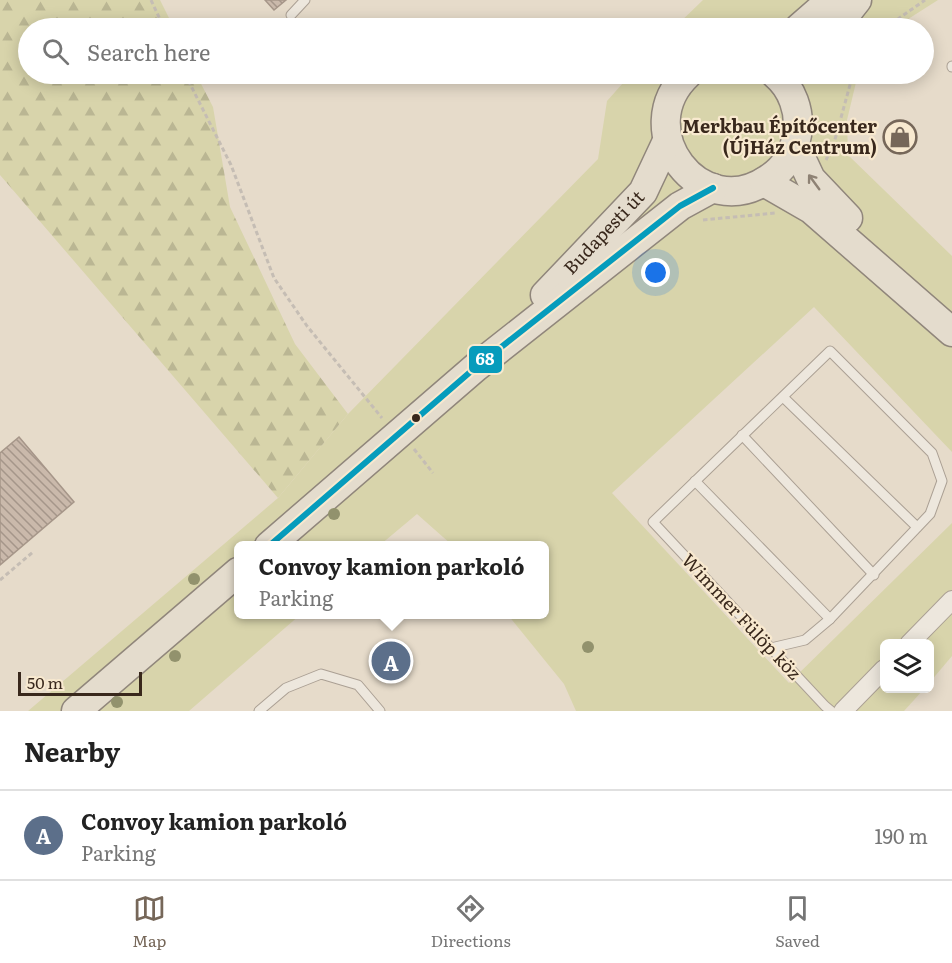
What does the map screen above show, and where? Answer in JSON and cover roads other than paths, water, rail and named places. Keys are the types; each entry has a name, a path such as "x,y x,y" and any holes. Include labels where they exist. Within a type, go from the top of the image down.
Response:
{"main road":[{"path":"810,18 831,0"},
{"path":"843,18 857,0"},
{"name":"Budapesti út","path":"679,84 667,108 667,141 674,157 684,171 713,188 739,190 764,182 783,167 795,145 798,123 794,101 784,84"},
{"name":"Budapesti út","path":"794,101 800,84"},
{"name":"Budapesti út","path":"276,541 405,443 643,192 667,141"},
{"path":"795,145 811,179 823,194 891,261 922,303"},
{"path":"764,182 811,209 922,303 952,332"},
{"name":"Budapesti út","path":"476,368 680,206 713,188"},
{"path":"76,711 234,575"}],"street":[{"path":"914,639 952,600"},
{"path":"843,711 880,674"}],"lane":[{"path":"291,15 305,0"},
{"path":"771,648 805,640 830,619 930,514 942,481 932,453 830,351 695,481 830,619"},
{"path":"783,397 917,527"},
{"path":"742,435 874,575"},
{"name":"Wimmer Fülöp köz","path":"695,481 652,522 831,711"},
{"path":"259,711 286,688 321,674 358,685 380,711"}],"place":[{"name":"Merkbau Építőcenter (ÚjHáz Centrum)","path":"900,137"},
{"name":"Convoy kamion parkoló","path":"391,661"}]}
